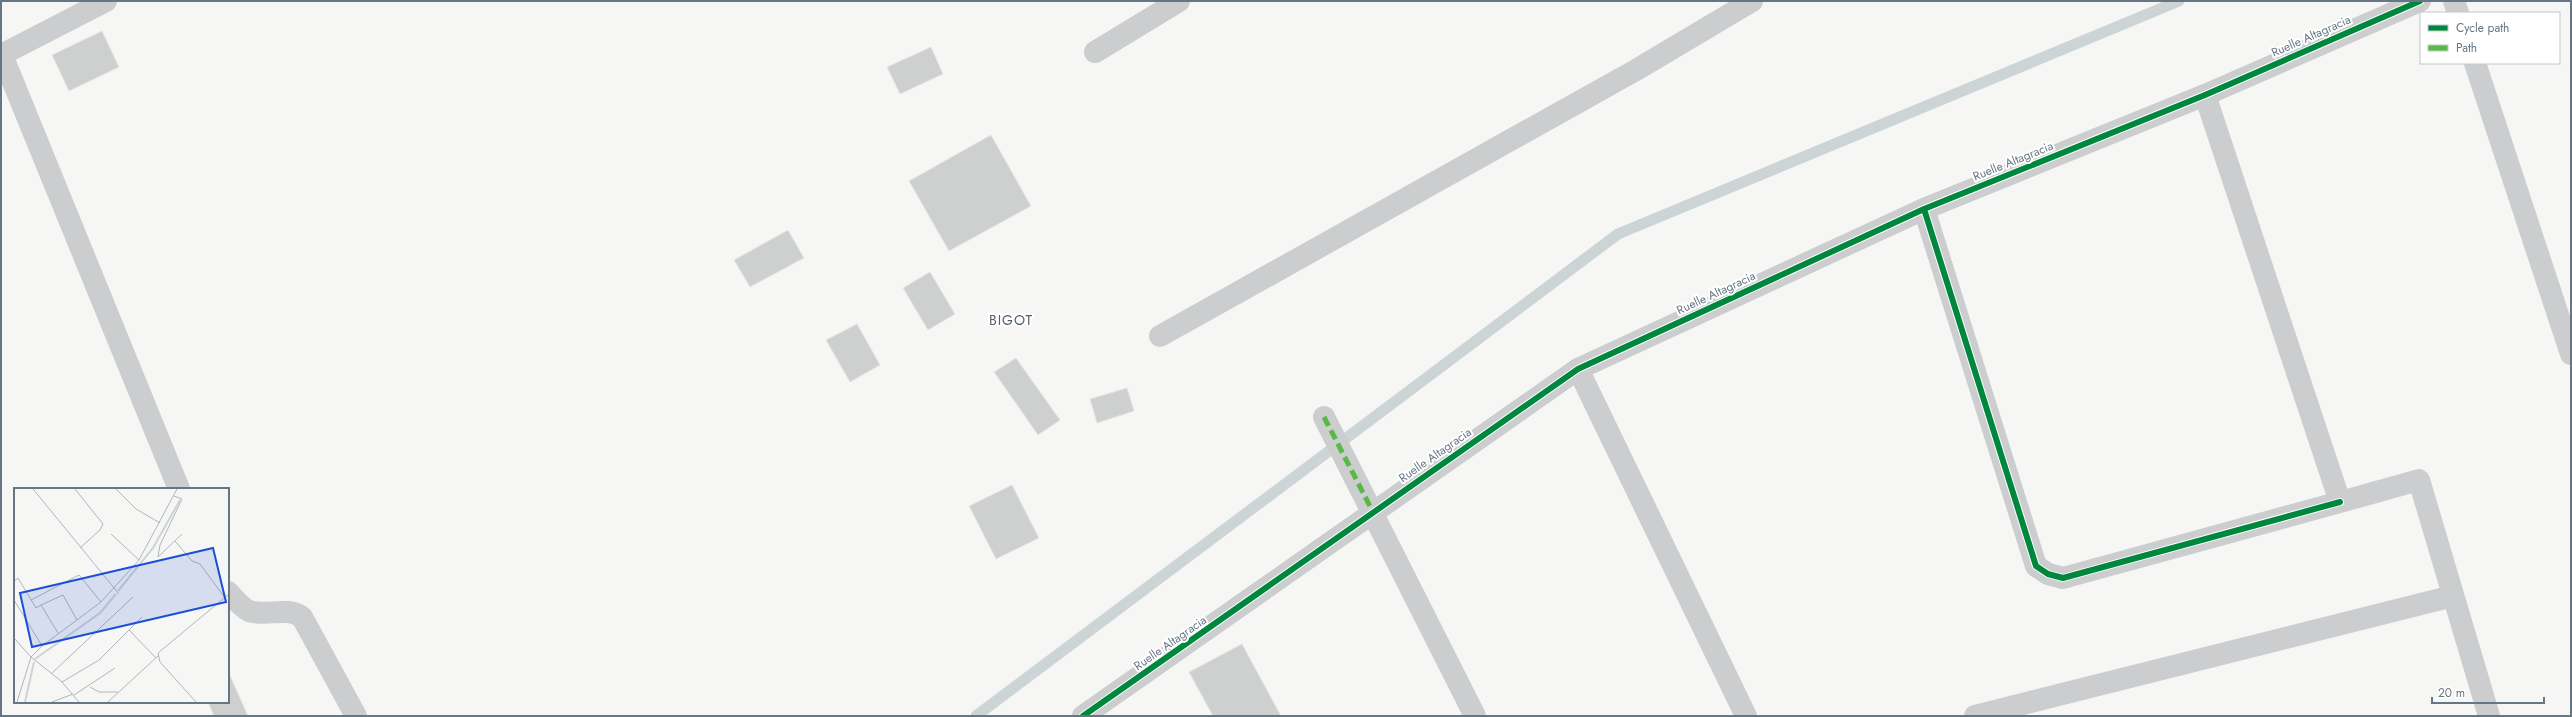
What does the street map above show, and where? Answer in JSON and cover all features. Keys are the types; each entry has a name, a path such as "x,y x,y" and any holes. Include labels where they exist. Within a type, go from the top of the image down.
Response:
{"street":[{"path":"106,1 1,55 179,488"},
{"path":"1095,52 1179,1"},
{"path":"1160,336 1636,70 1752,1"},
{"name":"Ruelle Altagracia","path":"1084,716 1578,369 1924,209 2205,95 2420,1"},
{"path":"2454,1 2458,12"},
{"path":"2475,64 2571,354"},
{"path":"2205,95 2340,502"},
{"path":"1924,209 2036,566 2048,574 2063,578 2419,480 2489,716"},
{"path":"1578,369 1746,716"},
{"path":"1324,417 1475,716"},
{"path":"229,593 248,611 264,614 294,612 302,617 356,716"},
{"path":"1975,716 2454,596"}],"building":[{"path":"102,31 119,67 69,91 52,55"},
{"path":"931,47 943,74 900,94 887,67"},
{"path":"991,135 1031,206 949,251 909,181"},
{"path":"788,230 804,258 750,287 734,260"},
{"path":"930,272 955,314 928,330 903,288"},
{"path":"857,324 880,365 850,382 826,340"},
{"path":"1016,358 1060,420 1038,435 994,372"},
{"path":"1127,388 1134,411 1097,423 1090,399"},
{"path":"1012,485 1039,538 996,559 969,506"},
{"path":"1242,644 1281,716 1213,716 1189,672"},
{"path":"229,673 248,716 214,716 208,703 229,703"}],"waterway":[{"path":"976,716 1618,234 2179,1"}],"marked path":[{"path":"1324,417 1373,512"}],"cycle path":[{"path":"1083,716 1578,369 1924,209 2205,95 2420,1"},
{"path":"1924,209 2036,566 2048,574 2063,578 2340,502"}],"district":[{"name":"BIGOT","path":"1011,320"}]}
